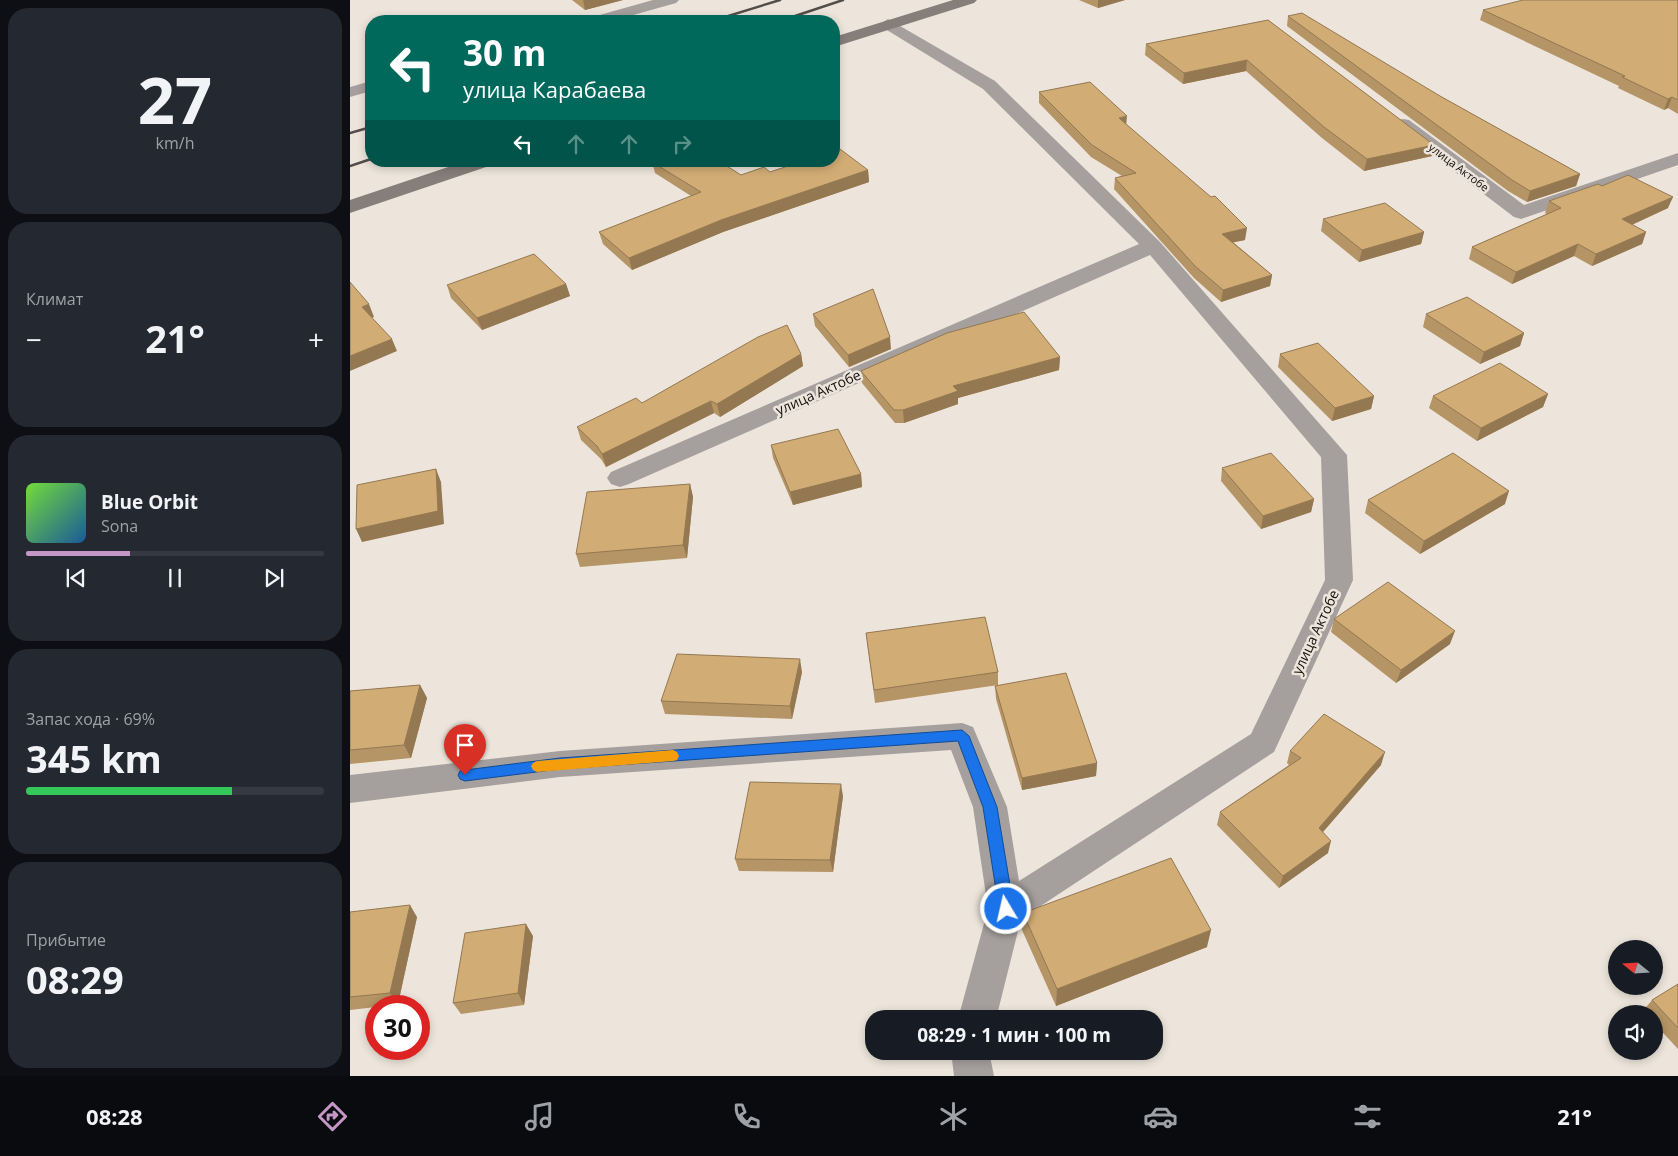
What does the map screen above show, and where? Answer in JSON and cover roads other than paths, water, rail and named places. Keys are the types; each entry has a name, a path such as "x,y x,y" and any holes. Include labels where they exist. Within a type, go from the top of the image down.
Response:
{"main road":[{"path":"840,40 969,0"},
{"path":"350,207 467,167"}],"street":[{"path":"617,15 671,0"},
{"name":"улица Актобе","path":"888,24 989,85 1153,246 1334,455 1339,580 1263,743 1006,909"},
{"path":"350,92 365,88"},
{"name":"улица Актобе","path":"1385,111 1521,213 1678,159"},
{"name":"улица Актобе","path":"620,478 1153,246"},
{"path":"350,789 560,764 962,736 990,807 1006,909 980,1010"},
{"path":"971,1060 974,1076"}],"railway":[{"path":"731,15 780,0"},
{"path":"798,15 843,0"},
{"path":"350,133 365,129"},
{"path":"350,166 365,161"}]}
